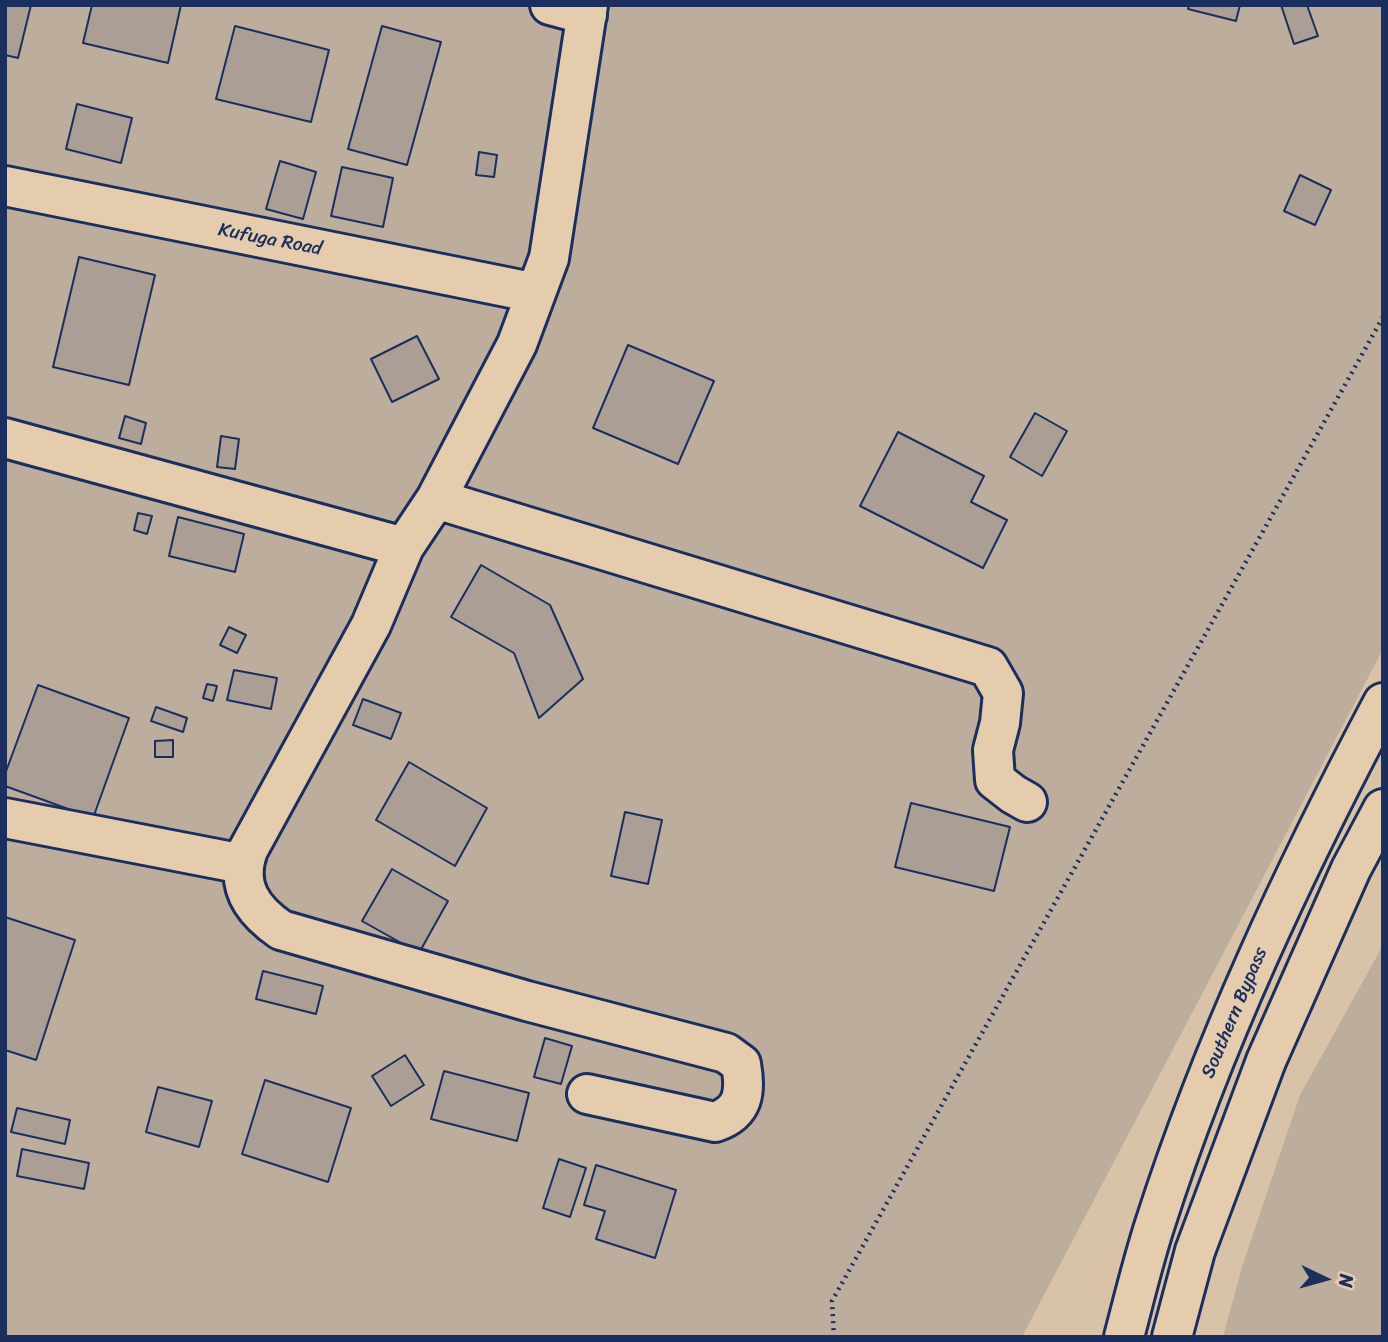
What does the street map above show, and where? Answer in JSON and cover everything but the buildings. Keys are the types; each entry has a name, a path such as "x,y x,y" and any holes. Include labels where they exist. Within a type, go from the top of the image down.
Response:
{"main road":[{"path":"550,5 587,10 549,258 517,344 436,499 404,547 371,625 248,850 243,864 244,880 251,903 264,919 281,930 513,998 726,1054 741,1064 744,1084 740,1103 728,1117 715,1122 587,1094"},
{"name":"Kufuga Road","path":"5,186 536,293"},
{"path":"5,438 404,547"},
{"path":"436,499 988,667 1003,693 1000,723 993,750 995,780 1027,802"},
{"name":"Southern Bypass","path":"1124,1337 1154,1226 1193,1114 1233,1016 1322,818 1383,703"},
{"path":"1172,1337 1195,1251 1266,1061 1351,869 1383,809"},
{"path":"5,818 243,864"}],"path":[{"path":"834,1337 832,1301 1383,317"}],"shaded area":[{"path":"5,5 1383,5 1383,649 1022,1337 5,1337"},
{"path":"1383,945 1383,1337 1223,1337 1242,1267 1300,1095"}]}
